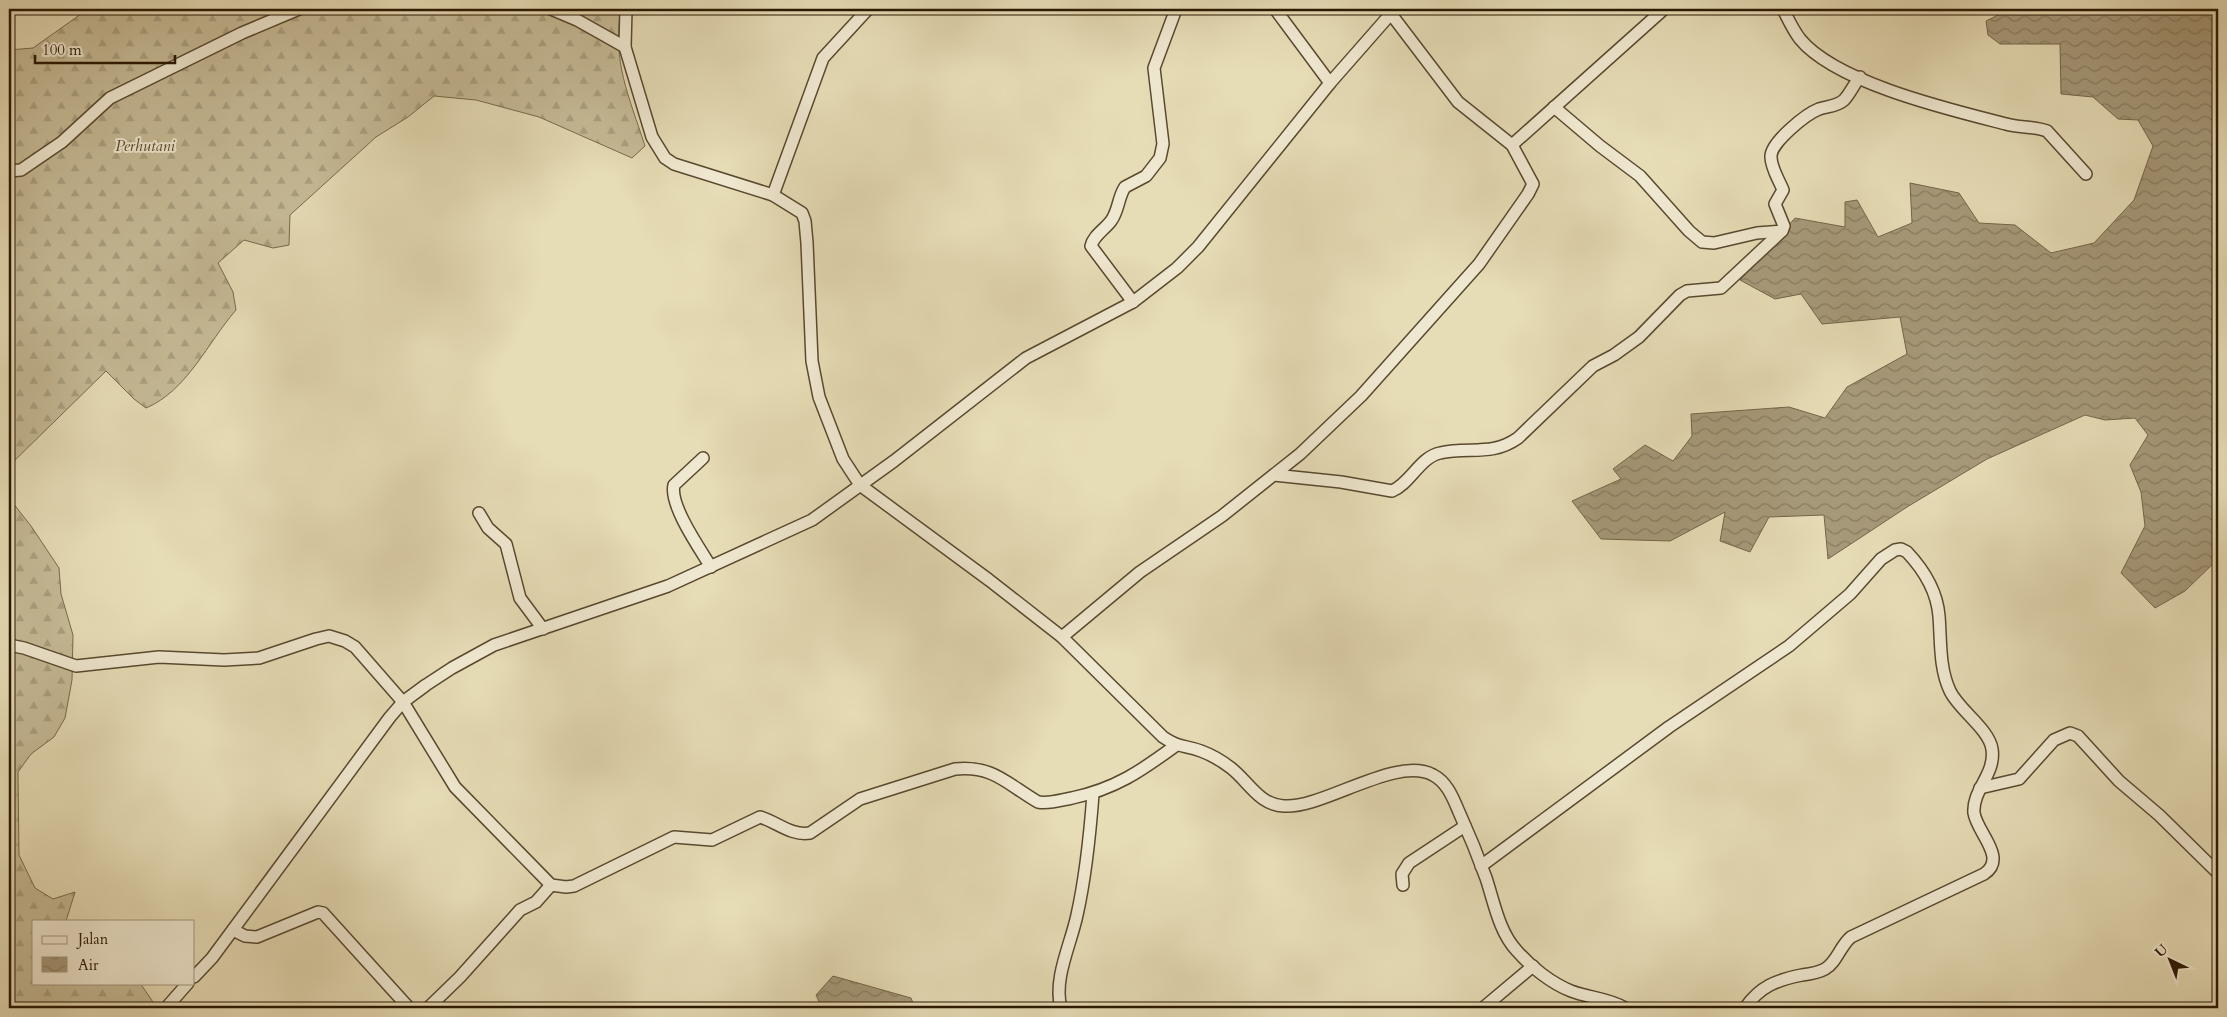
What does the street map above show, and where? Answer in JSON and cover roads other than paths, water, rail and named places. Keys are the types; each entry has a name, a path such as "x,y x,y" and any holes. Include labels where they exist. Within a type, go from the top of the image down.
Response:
{"street":[{"path":"9,171 21,170 62,142 110,98 242,33 299,9"},
{"path":"551,9 577,20 625,47"},
{"path":"626,9 625,47 652,137 665,158 674,164 773,195 802,213 806,221 812,361 817,388 833,435 844,459 860,485 989,580 1062,638 1163,737 1175,746 1202,751 1215,757 1232,769 1260,798 1274,805 1287,807 1305,803 1374,778 1403,772 1422,772 1442,781 1452,795 1481,866 1504,930 1515,949 1550,980 1572,991 1604,998 1625,1008"},
{"path":"773,195 823,58 868,9"},
{"path":"1133,302 1091,246 1092,241 1110,222 1117,211 1125,187 1146,176 1160,158 1163,144 1154,68 1176,9"},
{"path":"1275,9 1330,83"},
{"path":"1512,145 1664,9"},
{"path":"1783,9 1794,31 1810,48 1824,59 1860,77 1953,111 2016,127 2041,128 2047,131 2086,174"},
{"path":"195,977 233,930 403,702 452,668 477,654 542,629 668,586 812,520 1026,358 1133,302 1177,268 1198,247 1330,83 1393,11 1458,102 1512,145 1533,184 1479,264 1361,396 1300,454 1222,516 1140,572 1062,638"},
{"path":"1274,475 1340,482 1392,491 1438,453 1482,451 1506,447 1518,438 1593,366 1614,355 1639,337 1686,291 1721,288 1782,231 1784,226 1775,204 1783,190 1772,162 1772,150 1776,143 1806,116 1819,109 1834,106 1844,100 1860,77"},
{"path":"1554,107 1600,146 1640,176 1689,231 1702,242 1714,243 1757,232 1782,231"},
{"path":"703,458 674,485 673,491 680,512 710,567"},
{"path":"479,513 488,528 506,544 520,598 542,629"},
{"path":"1481,866 1661,733 1789,646 1850,594 1881,560 1895,550 1901,549 1914,559 1932,588 1939,615 1940,650 1949,691 1955,701 1988,738 1992,748 1989,773 1980,788 1974,805 1976,823 1993,852 1990,870 1851,937 1844,942 1831,964 1824,970 1779,980 1758,991 1745,1008"},
{"path":"9,645 24,648 76,666 159,657 224,660 259,658 303,642 329,636 338,637 355,647 403,702 455,786 551,885 566,887 574,886 674,837 712,840 760,817 788,830 801,834 810,833 860,799 955,769 968,767 986,770 1038,802 1046,804 1093,794 1113,787 1142,771 1175,746"},
{"path":"1980,788 2019,779 2054,740 2070,733 2078,736 2130,792 2159,815 2218,873"},
{"path":"1061,1008 1058,990 1077,914 1090,832 1093,794"},
{"path":"1403,885 1402,874 1409,863 1465,826"},
{"path":"428,1008 460,977 520,910 536,902 551,885"},
{"path":"233,930 245,936 257,937 318,912 323,913 409,1008"},
{"path":"1483,1008 1533,966"},
{"path":"166,1008 187,984"}],"water":[{"path":"2010,9 2218,9 2218,559 2185,591 2155,608 2121,573 2145,526 2141,492 2130,465 2148,435 2135,418 2105,420 2085,415 1987,459 1907,507 1828,559 1824,515 1769,517 1750,552 1720,541 1725,512 1670,541 1601,539 1572,501 1621,479 1613,469 1645,445 1673,461 1692,436 1691,414 1789,407 1825,418 1847,387 1907,354 1900,317 1822,324 1801,294 1775,299 1740,280 1795,218 1845,227 1845,202 1857,200 1878,237 1912,223 1910,183 1959,193 1979,223 2015,225 2051,253 2094,243 2134,200 2153,146 2138,120 2118,119 2093,97 2061,94 2060,44 2000,44 1988,35 1986,21"},
{"path":"833,976 911,998 915,1008 822,1008 816,995"}],"park label":[{"name":"Perhutani","path":"145,145"}]}
